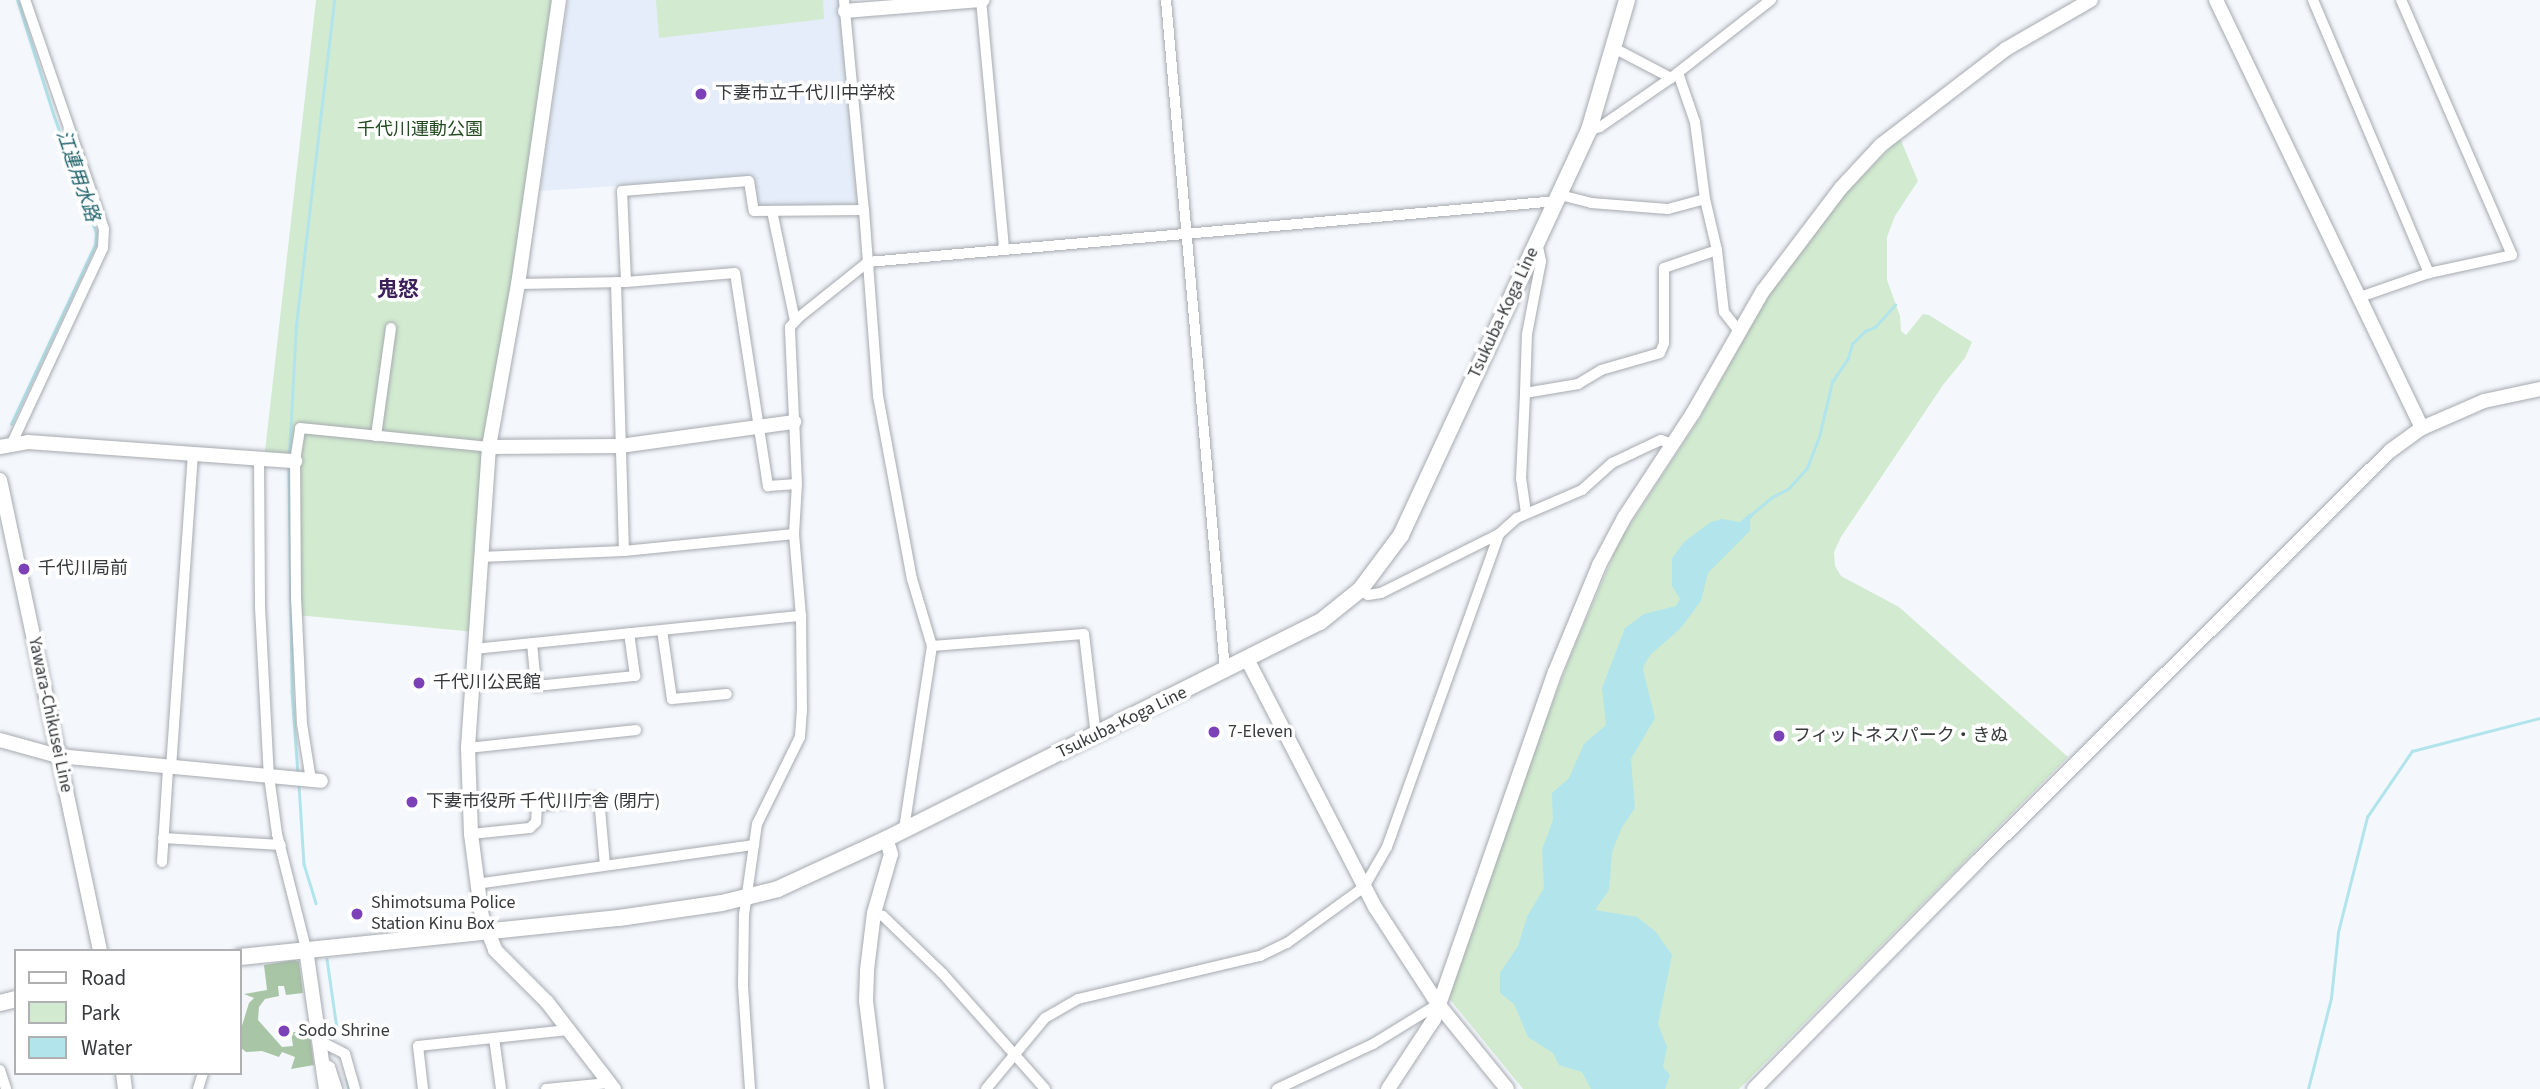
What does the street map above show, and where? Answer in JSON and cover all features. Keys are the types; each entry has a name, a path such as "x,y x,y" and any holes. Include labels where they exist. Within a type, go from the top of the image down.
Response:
{"main road":[{"name":"Tsukuba-Koga Line","path":"242,957 632,916 747,898 797,882 887,839 1248,661 1320,622 1360,590 1401,535 1589,130 1627,0"}],"street":[{"path":"6,445 103,248 104,229 25,0"},
{"path":"559,0 518,284 489,447 468,748 471,834 476,884 487,931 499,957 547,1002 611,1086"},
{"path":"904,830 932,646 912,579 878,396 845,6 982,0 1004,249"},
{"path":"1166,0 1221,644 1226,671"},
{"path":"1589,130 1600,127 1675,75 1771,0"},
{"path":"1388,1089 1427,1032 1555,672 1599,565 1624,518 1674,444 1739,331 1797,242 1881,145 2006,49 2091,0"},
{"path":"2216,0 2422,428"},
{"path":"2312,0 2429,273"},
{"path":"2360,297 2429,273 2512,255 2402,0"},
{"path":"1612,47 1675,75 1695,122 1705,199 1717,250 1724,312 1739,331"},
{"path":"624,551 620,446 622,191 750,181 754,211 864,210"},
{"path":"750,1089 743,985 747,898 754,845 757,824 800,737 802,711 801,616 794,534 797,484 790,327 795,321 868,262 1558,198 1668,209 1705,199"},
{"path":"772,211 795,321"},
{"path":"1526,513 1521,479 1527,334 1541,261 1537,242"},
{"path":"1525,393 1578,384 1601,370 1660,353 1664,343 1664,268 1717,250"},
{"path":"518,284 621,282 735,273 757,429 768,486 797,484"},
{"path":"376,436 391,328"},
{"path":"1754,1089 2390,451 2422,428 2484,401 2540,389"},
{"path":"0,740 58,756 316,781 302,724 296,598 296,461 300,428 489,447 620,446 794,422"},
{"path":"1360,590 1368,595 1381,593 1499,534 1526,513 1582,490 1612,463 1655,442 1666,440 1674,444"},
{"path":"6,445 28,442 193,456 296,461"},
{"path":"162,862 193,456"},
{"path":"260,460 260,607 269,776 281,845 306,950 326,1089"},
{"name":"Yawara-Chikusei Line","path":"0,480 100,949"},
{"path":"480,557 624,551 794,534"},
{"path":"986,1089 1045,1018 1078,999 1260,957 1287,943 1364,887 1387,847 1499,534"},
{"path":"474,649 801,616"},
{"path":"662,630 672,699 727,694"},
{"path":"532,643 536,686 635,677 629,634"},
{"path":"932,646 1084,634 1096,736"},
{"path":"1248,661 1364,887 1438,1004 1507,1089"},
{"path":"468,748 636,730"},
{"path":"471,834 530,828 536,822 537,806 599,797 605,865"},
{"path":"163,838 281,845"},
{"path":"877,1089 866,1001 874,913 891,854 887,839"},
{"path":"476,884 754,845"},
{"path":"874,913 883,916 943,974 1045,1089"},
{"path":"1277,1089 1373,1044 1438,1004"},
{"path":"423,1089 418,1046 568,1030"},
{"path":"494,1038 501,1089"},
{"path":"318,1041 345,1054 355,1089"},
{"path":"321,1061 330,1068 337,1089"},
{"path":"0,1070 6,1089"},
{"path":"546,1089 611,1086"}],"shaded area":[{"name":"下妻市立千代川中学校","path":"568,0 840,0 857,199 853,204 756,207 752,177 540,191"}],"green space":[{"name":"千代川運動公園","path":"316,0 559,0 489,447 475,632 297,615 295,462 264,460"},
{"path":"656,0 823,0 824,19 659,38"},
{"name":"フィットネスパーク・きぬ","path":"1900,138 1918,181 1895,216 1887,237 1887,280 1900,316 1901,331 1906,335 1923,314 1929,315 1972,342 1965,358 1943,385 1841,537 1834,552 1835,566 1841,576 1899,607 2068,757 1739,1089 1523,1089 1448,997 1538,740 1572,652 1620,540 1701,416 1771,289 1844,195"},
{"path":"295,960 299,962 303,993 286,995 284,986 278,986 279,996 265,999 259,1007 258,1020 282,1047 293,1046 291,1032 298,1032 297,1024 300,1030 309,1029 314,1065 291,1069 295,1057 282,1052 279,1057 262,1051 246,1052 242,1049 242,1026 249,1003 254,998 244,994 267,990 264,965"}],"water":[{"path":"1750,513 1755,514 1750,520 1750,531 1708,573 1701,601 1680,629 1651,654 1644,665 1655,718 1631,759 1635,808 1622,827 1612,852 1609,890 1595,910 1637,917 1656,932 1672,955 1658,1024 1667,1047 1663,1067 1670,1075 1665,1089 1591,1089 1582,1072 1559,1065 1553,1053 1528,1037 1514,1004 1500,993 1500,973 1518,946 1527,917 1544,888 1542,850 1553,820 1552,793 1569,778 1584,744 1606,725 1602,688 1625,628 1644,614 1676,606 1680,599 1672,586 1672,558 1685,541 1711,522 1722,519 1740,522"}],"waterway":[{"name":"江連用水路","path":"11,424 95,245 96,233 54,117 17,0"},
{"path":"289,457 296,325 334,0"},
{"path":"1753,513 1772,497 1788,489 1807,468 1819,437 1832,382 1848,358 1852,344 1865,331 1875,327 1895,305"},
{"path":"289,467 292,691 298,775"},
{"path":"2308,1089 2331,998 2338,932 2367,817 2412,751 2540,718"},
{"path":"299,785 304,864 316,903"},
{"path":"327,959 337,1028"},
{"path":"347,1079 349,1089"}],"place":[{"name":"下妻市立千代川中学校","path":"701,94"},
{"name":"千代川局前","path":"24,569"},
{"name":"千代川公民館","path":"419,683"},
{"name":"7-Eleven","path":"1214,732"},
{"name":"フィットネスパーク・きぬ","path":"1779,736"},
{"name":"下妻市役所 千代川庁舎 (閉庁)","path":"412,802"},
{"name":"Shimotsuma Police Station Kinu Box","path":"357,914"},
{"name":"Sodo Shrine","path":"284,1031"}],"district":[{"name":"鬼怒","path":"398,289"}]}
